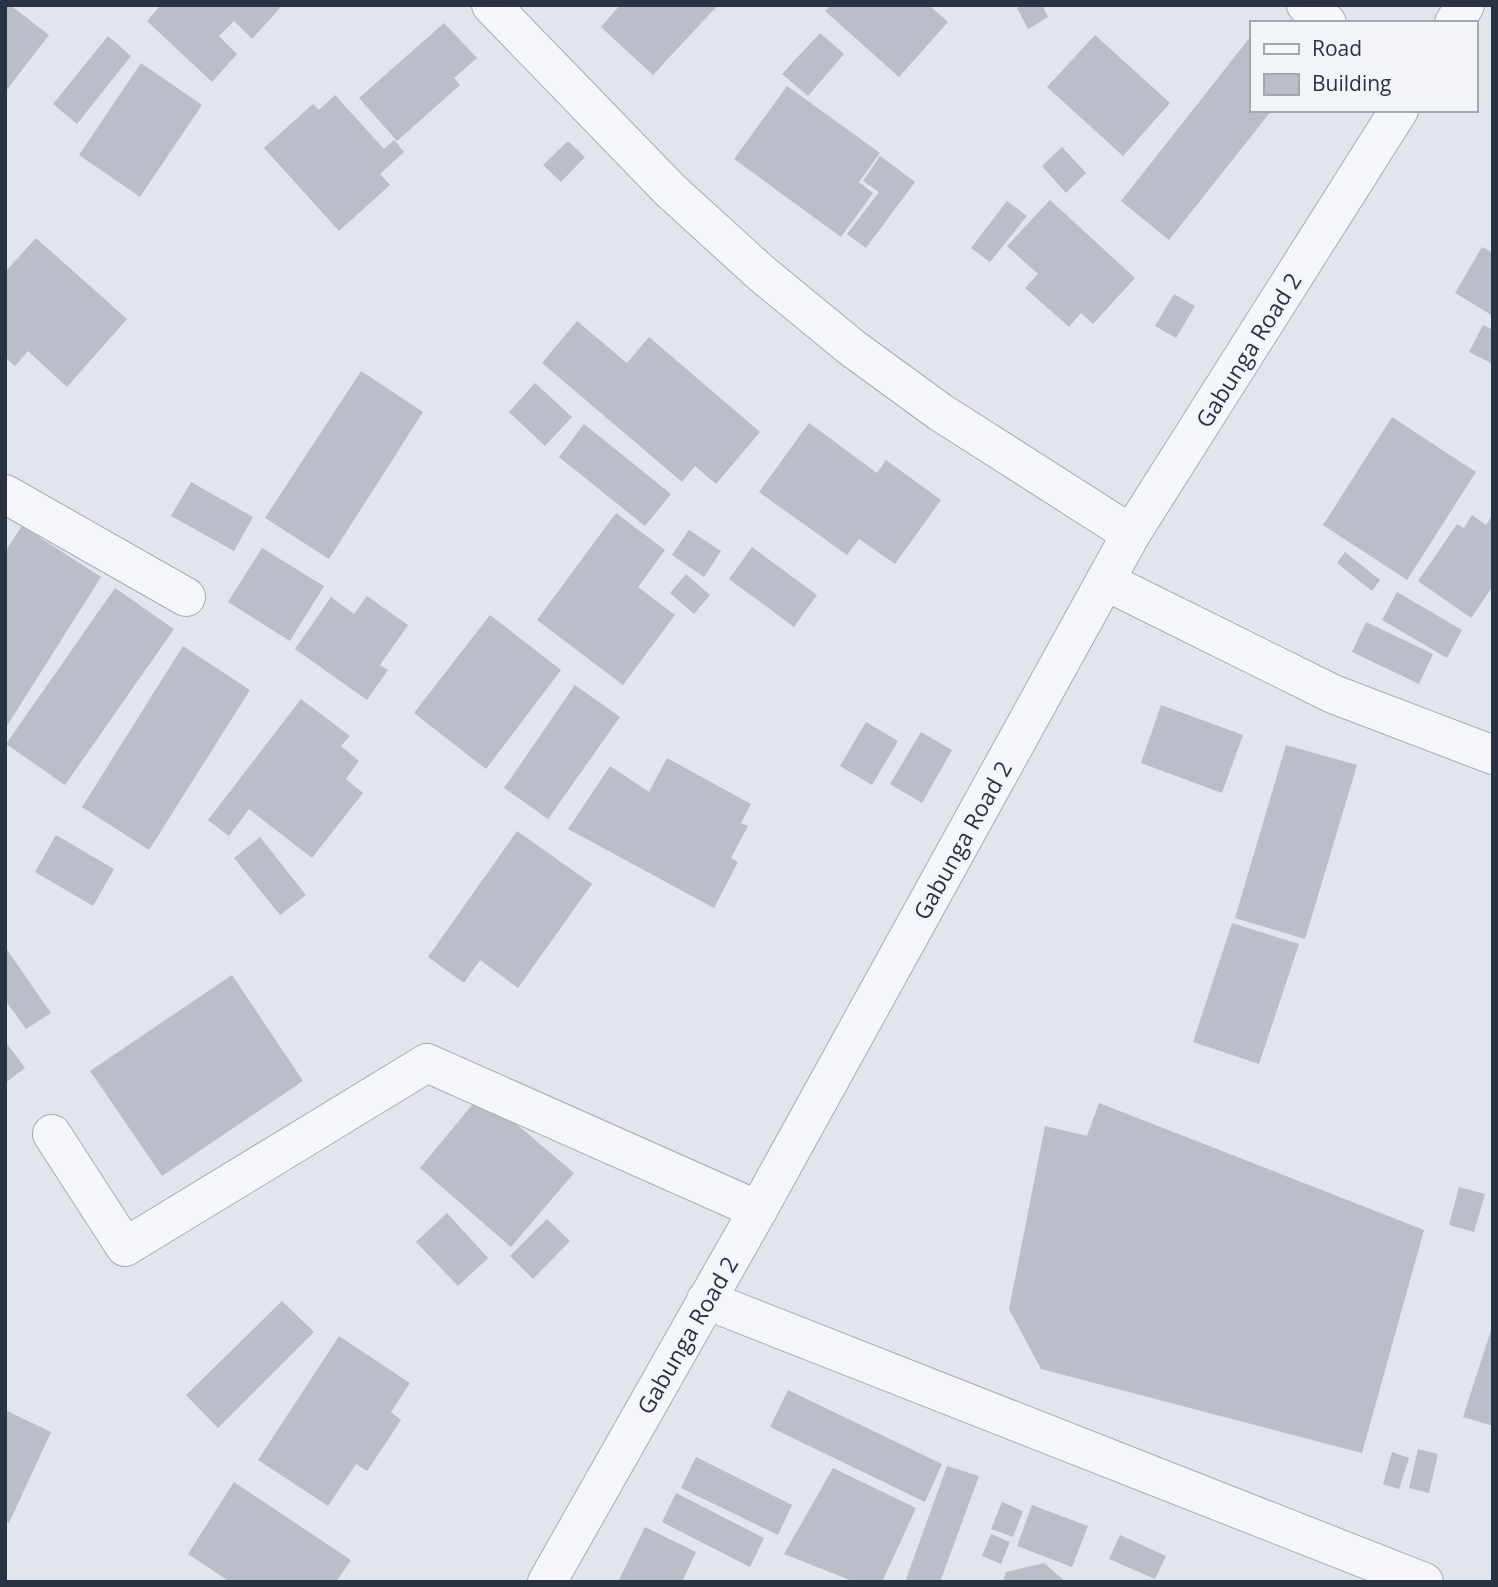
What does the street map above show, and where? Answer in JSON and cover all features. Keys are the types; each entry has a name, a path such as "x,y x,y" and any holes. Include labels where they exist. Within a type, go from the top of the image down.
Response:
{"street":[{"path":"491,5 670,190 761,273 851,347 940,412 1131,534"},
{"path":"1306,5 1325,21"},
{"path":"1455,21 1465,5"},
{"name":"Gabunga Road 2","path":"547,1582 758,1210 1131,534 1398,112"},
{"path":"5,494 186,597"},
{"path":"1105,581 1333,694 1493,755"},
{"path":"52,1134 125,1247 428,1063 758,1210"},
{"path":"706,1300 1424,1582"}],"building":[{"path":"5,5 10,5 49,35 5,92"},
{"path":"161,5 277,5 280,8 252,39 234,21 219,36 237,54 212,82 147,21"},
{"path":"620,5 718,5 653,75 601,27"},
{"path":"831,5 929,5 948,22 899,77 825,11"},
{"path":"1022,5 1042,5 1048,17 1028,29 1017,8"},
{"path":"444,23 477,58 454,78 460,85 397,141 359,98"},
{"path":"820,33 844,54 808,96 782,74"},
{"path":"1095,35 1170,103 1123,156 1047,87"},
{"path":"108,36 131,56 77,124 53,104"},
{"path":"1250,37 1250,112 1270,112 1169,240 1121,201"},
{"path":"141,63 202,105 140,197 79,155"},
{"path":"787,86 880,153 859,182 873,193 841,237 734,159"},
{"path":"335,95 384,149 394,140 404,152 380,174 390,185 339,231 264,148 313,104 319,110"},
{"path":"568,141 585,157 561,182 543,165"},
{"path":"1062,147 1086,173 1066,193 1042,166"},
{"path":"880,156 915,182 866,248 847,234 879,192 863,181"},
{"path":"1050,200 1135,278 1093,324 1081,313 1069,327 1025,288 1038,274 1007,246"},
{"path":"1007,201 1027,216 990,262 971,248"},
{"path":"36,238 127,319 67,387 28,351 15,366 5,357 5,272"},
{"path":"1482,247 1493,253 1493,316 1455,293"},
{"path":"1174,294 1195,306 1176,338 1155,326"},
{"path":"577,321 627,363 649,337 760,432 716,484 695,466 682,482 542,363"},
{"path":"1483,325 1493,330 1493,364 1469,352"},
{"path":"361,371 423,412 329,559 265,518"},
{"path":"535,383 572,417 545,446 509,412"},
{"path":"1392,417 1476,472 1407,580 1323,525"},
{"path":"809,423 877,473 886,460 941,500 895,564 859,539 847,555 759,492"},
{"path":"584,424 671,494 645,526 559,457"},
{"path":"191,482 253,517 234,551 171,516"},
{"path":"616,513 665,550 638,587 675,615 623,685 537,620"},
{"path":"1493,514 1493,586 1471,618 1418,581 1457,524 1464,528 1472,515 1486,525"},
{"path":"22,526 101,577 5,729 5,552"},
{"path":"689,530 721,551 704,577 672,555"},
{"path":"752,547 817,595 794,627 729,579"},
{"path":"262,548 324,586 290,641 228,602"},
{"path":"1345,552 1380,580 1372,591 1337,563"},
{"path":"686,574 710,595 694,614 670,593"},
{"path":"115,588 174,629 65,785 6,744"},
{"path":"1397,592 1462,630 1447,658 1382,620"},
{"path":"367,596 408,625 380,665 388,670 367,700 295,649 331,597 354,614"},
{"path":"490,615 561,670 486,769 414,713"},
{"path":"1366,622 1433,654 1419,684 1352,652"},
{"path":"183,646 250,690 149,850 82,807"},
{"path":"575,685 620,717 548,819 504,788"},
{"path":"301,699 350,736 341,746 359,761 346,779 363,793 312,858 249,809 229,836 208,820"},
{"path":"1161,705 1243,735 1222,793 1141,763"},
{"path":"866,722 898,741 872,785 840,766"},
{"path":"921,732 952,750 922,803 890,784"},
{"path":"1286,745 1357,765 1305,939 1235,918"},
{"path":"667,758 751,804 741,823 748,826 731,858 738,862 714,908 568,829 610,766 649,792"},
{"path":"517,831 592,884 518,988 480,960 464,983 428,957"},
{"path":"56,835 114,869 93,906 35,872"},
{"path":"260,837 306,895 280,915 234,858"},
{"path":"1232,923 1299,944 1259,1064 1193,1042"},
{"path":"5,947 51,1013 26,1029 5,1000"},
{"path":"232,975 303,1081 162,1176 90,1071"},
{"path":"5,1041 25,1068 5,1083"},
{"path":"481,1094 574,1173 511,1247 420,1168"},
{"path":"1099,1103 1424,1230 1362,1453 1041,1369 1009,1309 1045,1126 1087,1136"},
{"path":"1459,1187 1485,1194 1474,1232 1449,1225"},
{"path":"447,1213 488,1258 458,1286 416,1242"},
{"path":"547,1219 570,1241 533,1279 510,1256"},
{"path":"282,1301 314,1332 218,1428 186,1395"},
{"path":"1493,1324 1493,1426 1463,1417"},
{"path":"339,1336 410,1383 391,1412 401,1420 367,1471 356,1464 328,1506 258,1460"},
{"path":"788,1390 942,1464 925,1502 770,1427"},
{"path":"5,1410 51,1432 9,1523 5,1521"},
{"path":"1418,1449 1438,1454 1429,1493 1409,1488"},
{"path":"1392,1452 1409,1458 1399,1489 1383,1484"},
{"path":"696,1457 792,1505 778,1535 681,1488"},
{"path":"947,1466 979,1476 940,1582 905,1582"},
{"path":"833,1468 916,1508 882,1582 855,1582 784,1554"},
{"path":"234,1482 351,1560 336,1582 230,1582 188,1554"},
{"path":"676,1493 764,1538 750,1567 662,1522"},
{"path":"1002,1502 1023,1511 1013,1537 991,1529"},
{"path":"1032,1505 1088,1526 1072,1567 1017,1546"},
{"path":"645,1527 696,1552 682,1582 618,1582"},
{"path":"991,1534 1010,1542 1001,1564 982,1556"},
{"path":"1120,1535 1166,1556 1155,1579 1109,1559"},
{"path":"1044,1563 1066,1582 1003,1582 1006,1572"}]}
